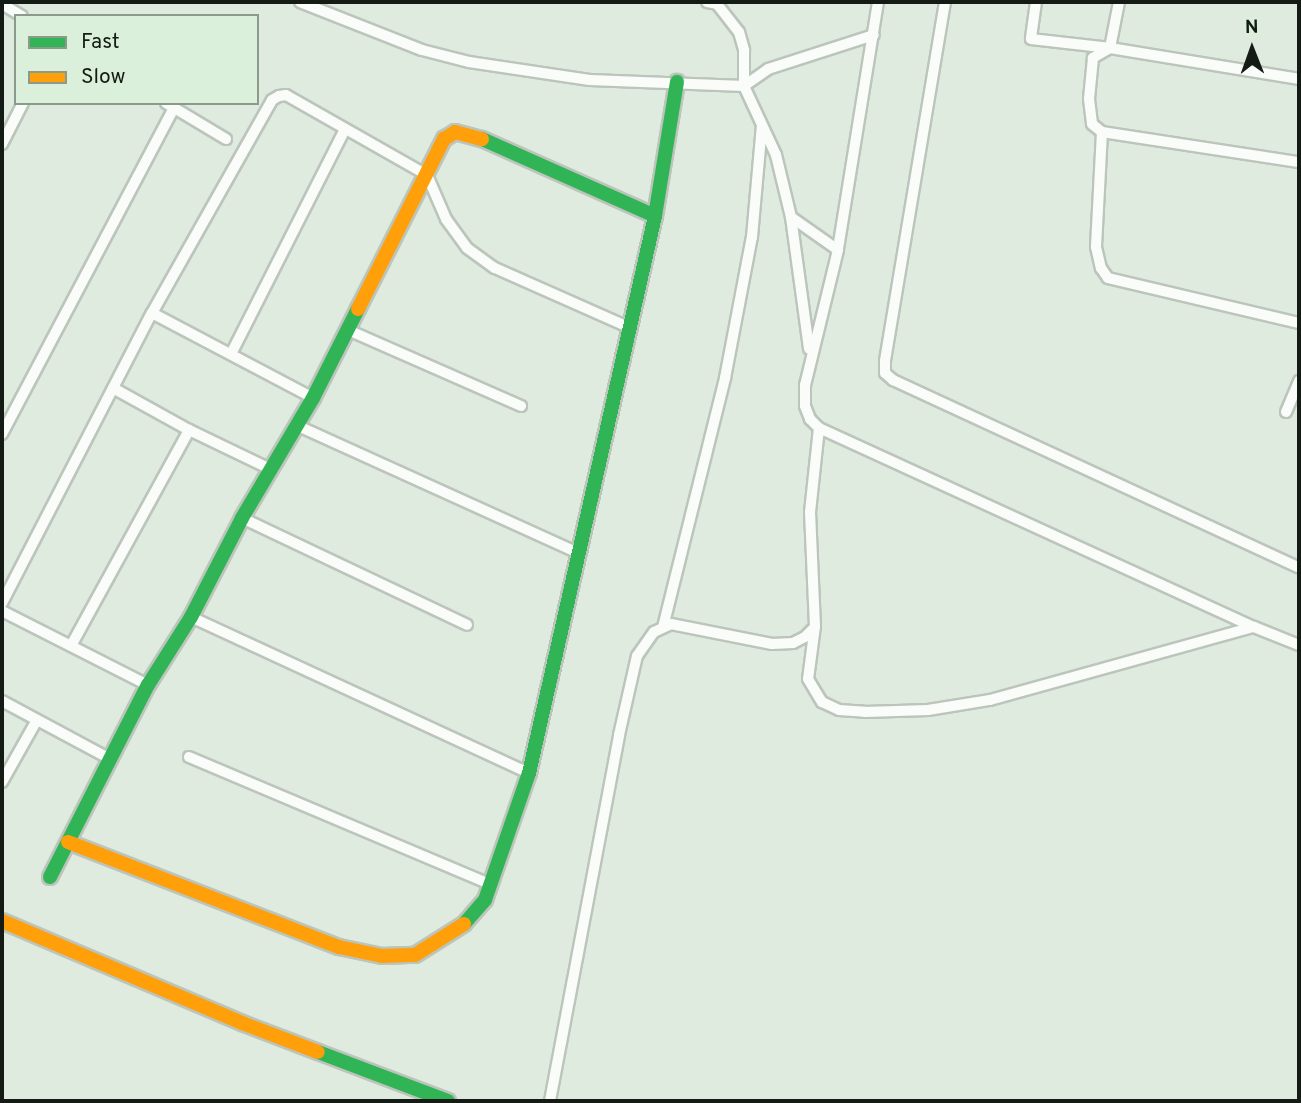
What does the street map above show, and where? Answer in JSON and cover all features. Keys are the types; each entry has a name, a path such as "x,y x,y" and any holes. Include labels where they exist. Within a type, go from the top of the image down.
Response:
{"street":[{"path":"300,2 376,34 469,62 590,80 744,86 768,69 874,35"},
{"path":"707,2 717,4 739,32 744,50 744,86 776,155 791,217 810,356"},
{"path":"878,2 838,250 810,356 805,406 810,419 819,428 1254,627 1299,645"},
{"path":"946,2 885,361 886,373 893,380 1299,568"},
{"path":"1036,2 1031,39 1110,48 1299,79"},
{"path":"1119,2 1110,48 1093,58 1089,99 1091,124 1101,132 1299,162"},
{"path":"2,4 19,14"},
{"path":"68,842 339,947 382,956 415,955 435,945 469,921 485,900 529,773 655,216 677,82"},
{"path":"2,603 152,313 272,100 286,95 427,175 436,201 467,248 495,268 628,327"},
{"path":"2,144 22,105"},
{"path":"2,434 170,106 226,139"},
{"path":"550,1101 619,734 637,656 647,640 663,626 725,378 752,237 762,125"},
{"path":"231,354 345,129"},
{"path":"50,877 148,685 191,617 242,518 313,398 444,139 455,132 468,133 655,216"},
{"path":"1101,132 1096,247 1101,268 1108,278 1299,323"},
{"path":"791,217 838,250"},
{"path":"152,313 313,398"},
{"path":"348,330 521,406"},
{"path":"1286,412 1299,381"},
{"path":"113,388 189,430 272,470"},
{"path":"296,425 578,553"},
{"path":"819,428 810,512 815,626 808,679 822,702 830,706 865,712 928,710 990,701 1254,627"},
{"path":"72,644 189,430"},
{"path":"242,518 467,625"},
{"path":"2,611 72,644 148,685"},
{"path":"191,617 529,773"},
{"path":"663,626 691,627 772,644 793,643 805,637 815,626"},
{"path":"2,701 110,759"},
{"path":"2,782 37,720"},
{"path":"189,757 491,884"},
{"path":"2,921 242,1023 448,1101"}],"traffic: fast":[{"path":"464,924 485,900 529,773 655,216 677,82"},
{"path":"482,139 655,216"},
{"path":"50,877 148,685 191,617 242,518 313,398 358,309"},
{"path":"318,1052 448,1101"}],"traffic: slow":[{"path":"358,309 444,139 455,132 482,139"},
{"path":"68,842 339,947 382,956 415,955 464,924"},
{"path":"2,921 242,1023 318,1052"}]}
